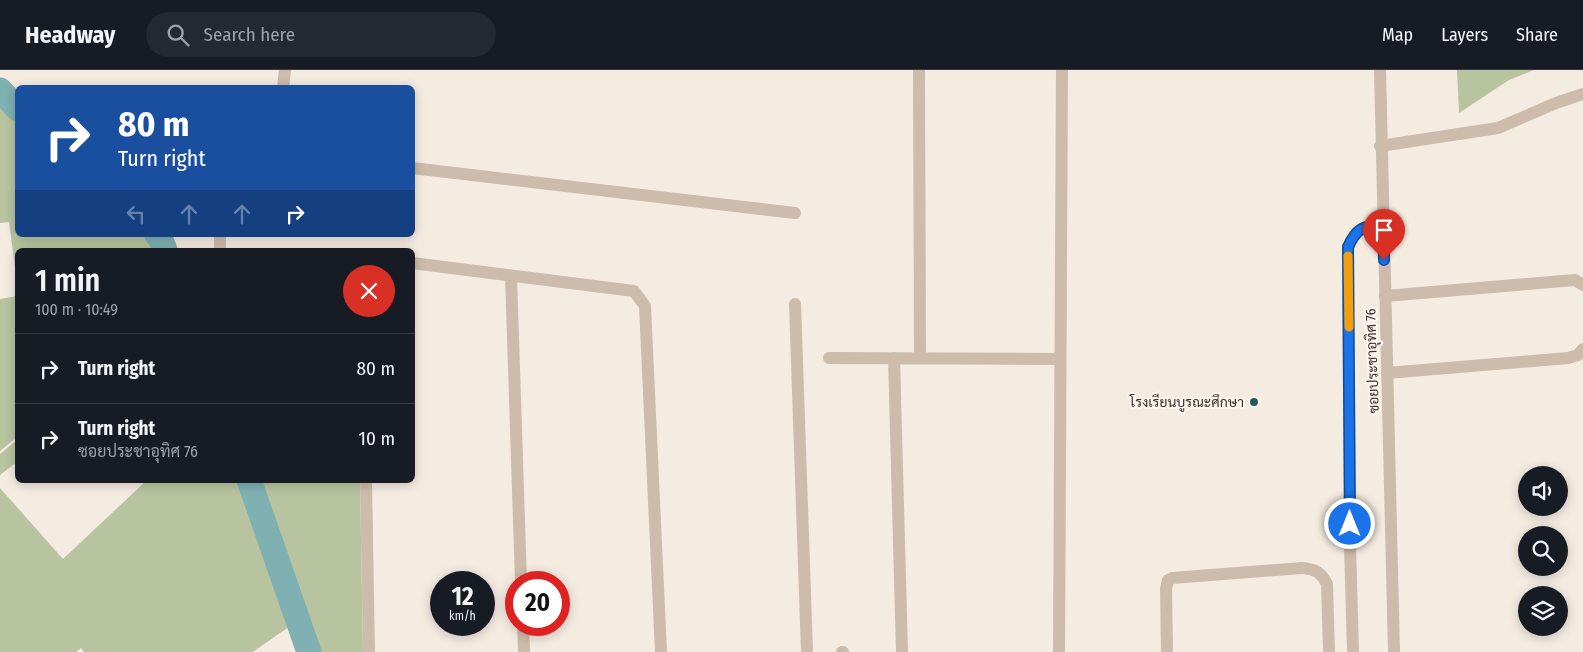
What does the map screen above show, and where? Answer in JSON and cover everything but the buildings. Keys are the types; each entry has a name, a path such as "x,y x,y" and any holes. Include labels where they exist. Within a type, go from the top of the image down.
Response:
{"street":[{"path":"283,85 285,70"},
{"path":"919,70 920,358"},
{"path":"1059,652 1062,70"},
{"name":"ซอยประชาอุทิศ 76","path":"1380,70 1380,146 1394,652"},
{"path":"1380,146 1498,128 1556,103 1583,94"},
{"path":"415,168 795,213"},
{"path":"1354,652 1350,544 1348,247 1353,235 1360,230 1370,225 1383,225"},
{"path":"415,263 634,291 644,306 661,652"},
{"path":"511,276 521,571"},
{"path":"1384,296 1575,280 1583,285"},
{"path":"795,304 807,652"},
{"path":"1387,373 1568,358 1578,355 1583,348"},
{"path":"829,358 1060,359"},
{"path":"894,358 902,652"},
{"path":"366,483 369,652"},
{"path":"1168,652 1166,589 1168,580 1172,578 1302,568 1314,568 1322,574 1327,584 1329,652"},
{"path":"523,636 524,652"}],"green space":[{"path":"1457,70 1534,70 1509,80 1459,113"},
{"path":"0,98 15,115 15,237 152,237 157,248 15,248 15,267 9,222 0,223"},
{"path":"15,296 15,439 0,451 0,299"},
{"path":"15,442 15,464 0,475 0,454"},
{"path":"144,483 246,483 290,626 253,652 84,652 81,648 76,652 0,652 0,488 63,559"},
{"path":"256,483 360,483 363,652 316,652"}],"waterway":[{"path":"0,90 15,106"},
{"path":"159,237 164,248"},
{"path":"250,483 309,652"}],"slow traffic":[{"path":"1348,256 1349,327"}],"place":[{"name":"โรงเรียนบูรณะศึกษา","path":"1254,402"}],"route":[{"path":"1350,524 1348,247 1353,235 1370,225 1383,225 1384,260"}]}
